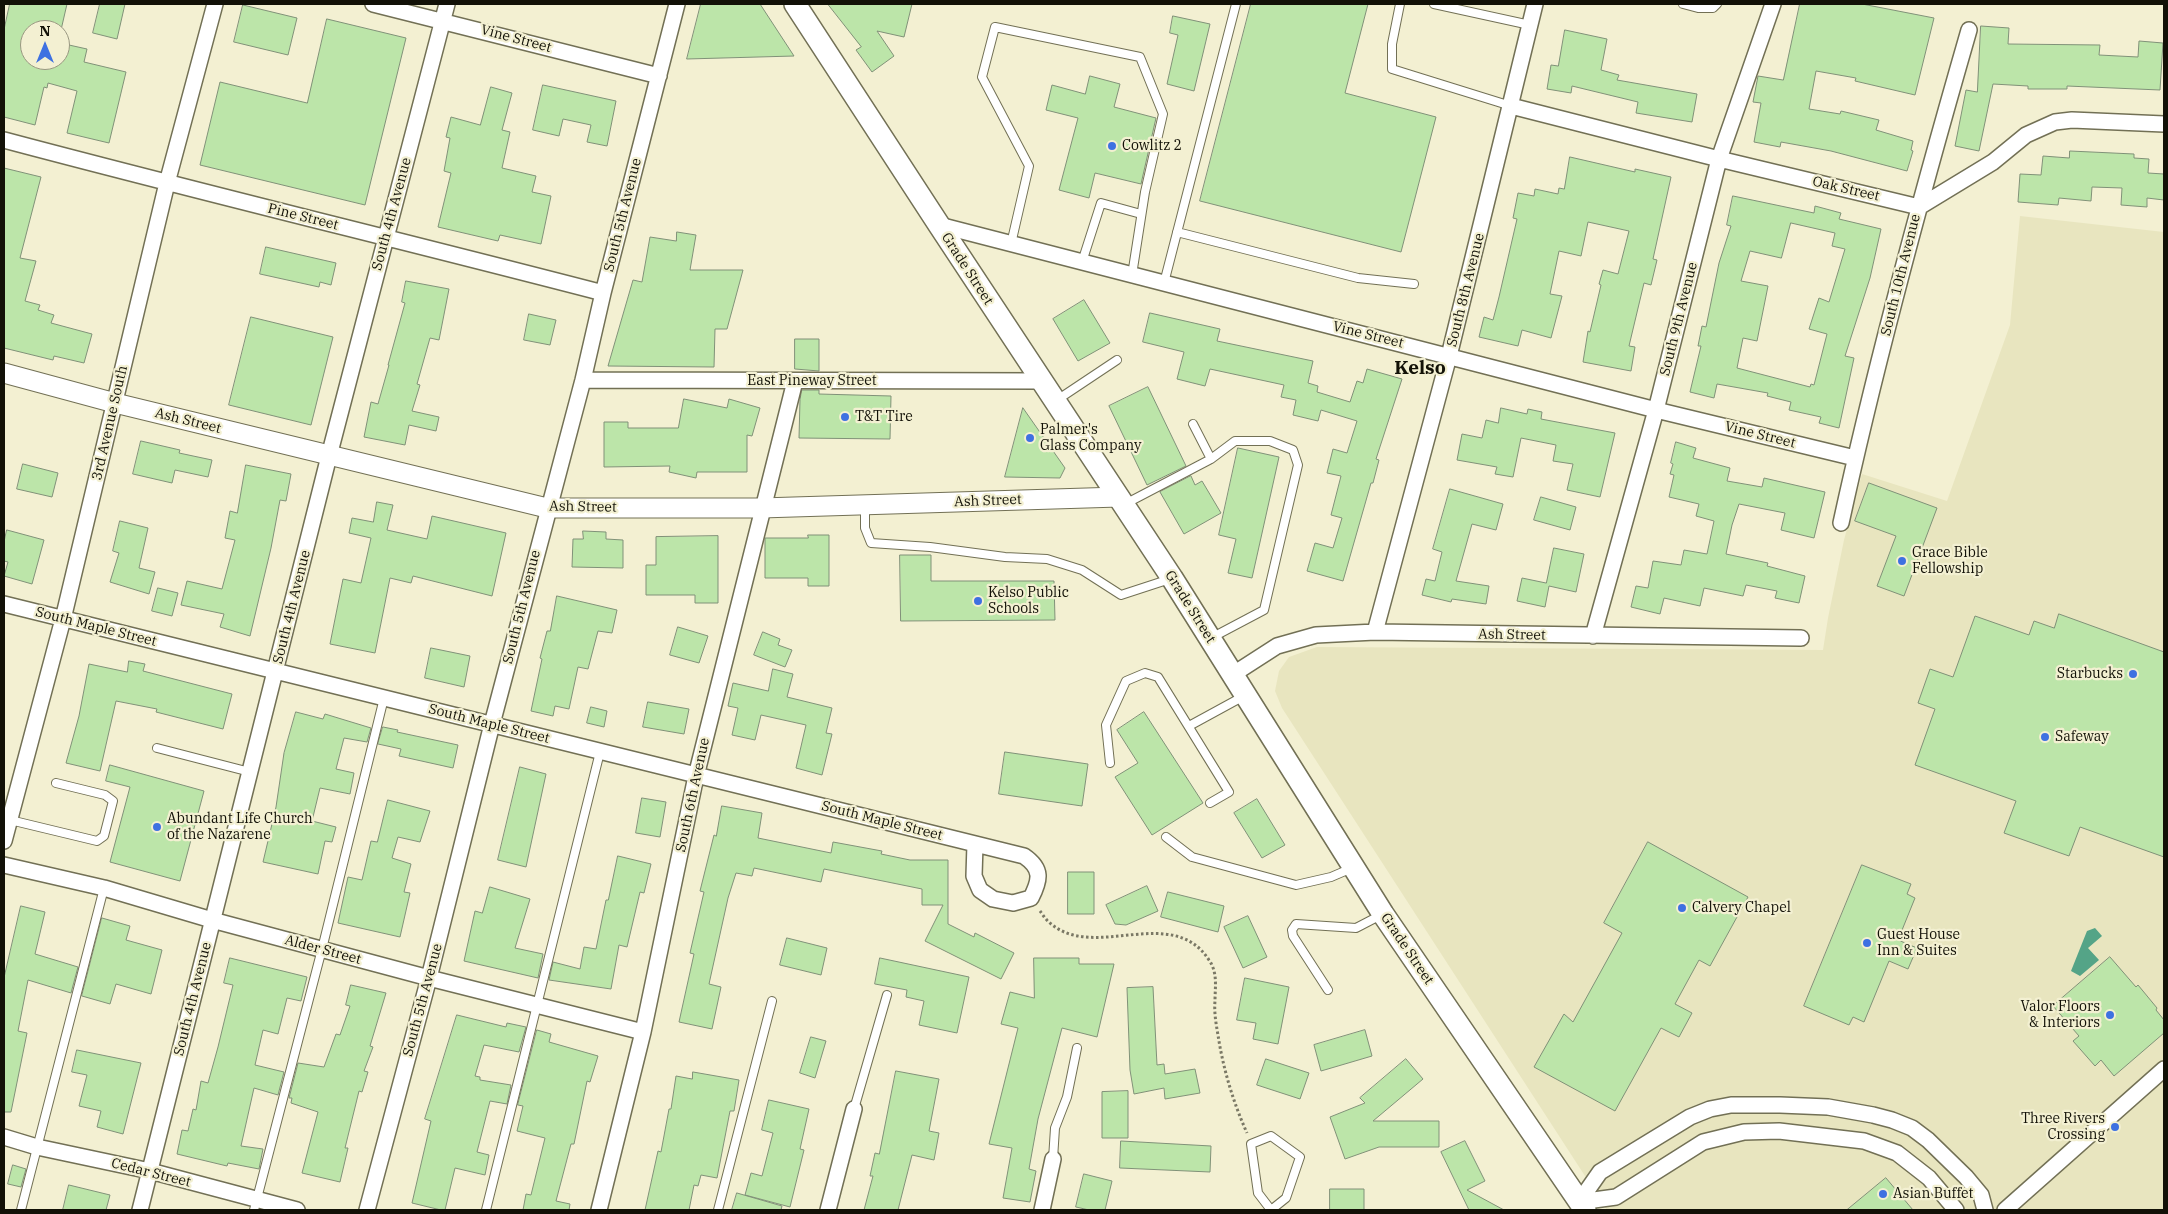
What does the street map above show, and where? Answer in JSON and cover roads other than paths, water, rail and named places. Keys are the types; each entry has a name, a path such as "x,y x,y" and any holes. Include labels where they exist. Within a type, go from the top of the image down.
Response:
{"main road":[{"name":"Grade Street","path":"795,4 938,225 1172,578 1383,914 1582,1206"}],"street":[{"name":"3rd Avenue South","path":"4,841 63,619 167,184 215,4"},
{"name":"Vine Street","path":"373,4 659,76"},
{"name":"South 4th Avenue","path":"140,1210 329,456 447,4"},
{"name":"South 5th Avenue","path":"367,1210 429,978 548,508 583,380 603,293 677,4"},
{"name":"South 8th Avenue","path":"1376,632 1449,356 1535,4"},
{"name":"South 9th Avenue","path":"1593,636 1656,410 1719,159 1773,4"},
{"name":"South 10th Avenue","path":"1841,523 1855,458 1919,207 1969,30"},
{"name":"Oak Street","path":"1510,106 1919,207"},
{"path":"1919,207 1993,162 2026,135 2055,122 2072,120 2164,124"},
{"name":"Pine Street","path":"4,140 167,184 386,237 603,293"},
{"name":"Vine Street","path":"938,225 1656,410 1855,458"},
{"name":"Ash Street","path":"4,372 115,403 548,508 762,508 1121,501"},
{"name":"East Pineway Street","path":"583,380 1042,381"},
{"name":"South 6th Avenue","path":"599,1210 643,1032 696,776 794,381"},
{"name":"South Maple Street","path":"4,604 1024,856 1039,871 1038,885 1031,898 1013,903 993,899 980,890 974,876 975,844"},
{"name":"Ash Street","path":"1232,675 1277,646 1316,635 1376,632 1801,638"},
{"name":"Alder Street","path":"4,865 104,888 212,920 429,978 643,1032"},
{"path":"2005,1210 2164,1069"},
{"path":"1582,1206 1600,1172 1690,1116 1710,1109 1731,1105 1780,1105 1828,1107 1864,1113 1892,1120 1912,1128 1928,1140 1966,1177 1981,1195 1984,1210"},
{"path":"828,1210 854,1109"},
{"path":"1582,1206 1616,1197 1703,1142 1744,1132 1779,1131 1864,1141 1897,1153 1929,1178 1956,1210"},
{"name":"Cedar Street","path":"4,1137 37,1147 150,1171 255,1205 297,1210"},
{"path":"1042,1210 1053,1159"}],"lane":[{"path":"1164,283 1236,4"},
{"path":"1400,4 1392,44 1392,69 1510,106"},
{"path":"1434,4 1530,25"},
{"path":"1683,4 1713,8 1716,4"},
{"path":"1011,244 1029,166 982,77 995,27 1140,57 1163,114 1141,214 1132,274"},
{"path":"1082,262 1101,203 1141,214"},
{"path":"1177,232 1358,278 1414,284"},
{"path":"1055,401 1117,360"},
{"path":"1193,424 1211,459"},
{"path":"1121,501 1211,459 1235,441 1270,441 1293,450 1298,465 1264,610 1210,639"},
{"path":"865,505 865,528 871,543 930,547 1005,557 1048,559 1082,570 1121,595 1172,578"},
{"path":"1110,763 1106,725 1126,681 1145,674 1158,677 1229,792 1210,803"},
{"path":"1189,726 1245,696"},
{"path":"255,1205 322,949 384,698"},
{"path":"157,748 250,772"},
{"path":"486,1210 600,752"},
{"path":"10,820 97,841 104,836 113,801 105,794 56,783"},
{"path":"1166,837 1192,857 1296,885 1331,876 1354,867"},
{"path":"21,1210 104,888"},
{"path":"1328,990 1293,936 1292,930 1296,924 1356,928 1383,914"},
{"path":"854,1109 887,995"},
{"path":"718,1210 772,1001"},
{"path":"1053,1159 1055,1128 1067,1097 1077,1048"},
{"path":"1271,1136 1300,1157 1286,1198 1271,1210 1258,1193 1251,1144 1271,1136"}],"place":[{"name":"Cowlitz 2","path":"1112,146"},
{"name":"T&T Tire","path":"845,417"},
{"name":"Palmer's Glass Company","path":"1030,438"},
{"name":"Grace Bible Fellowship","path":"1902,561"},
{"name":"Kelso Public Schools","path":"978,601"},
{"name":"Starbucks","path":"2133,674"},
{"name":"Safeway","path":"2045,737"},
{"name":"Abundant Life Church of the Nazarene","path":"157,827"},
{"name":"Calvery Chapel","path":"1682,908"},
{"name":"Guest House Inn & Suites","path":"1867,943"},
{"name":"Valor Floors & Interiors","path":"2110,1015"},
{"name":"Three Rivers Crossing","path":"2115,1127"},
{"name":"Asian Buffet","path":"1883,1194"}],"district":[{"name":"Kelso","path":"1420,369"}]}
